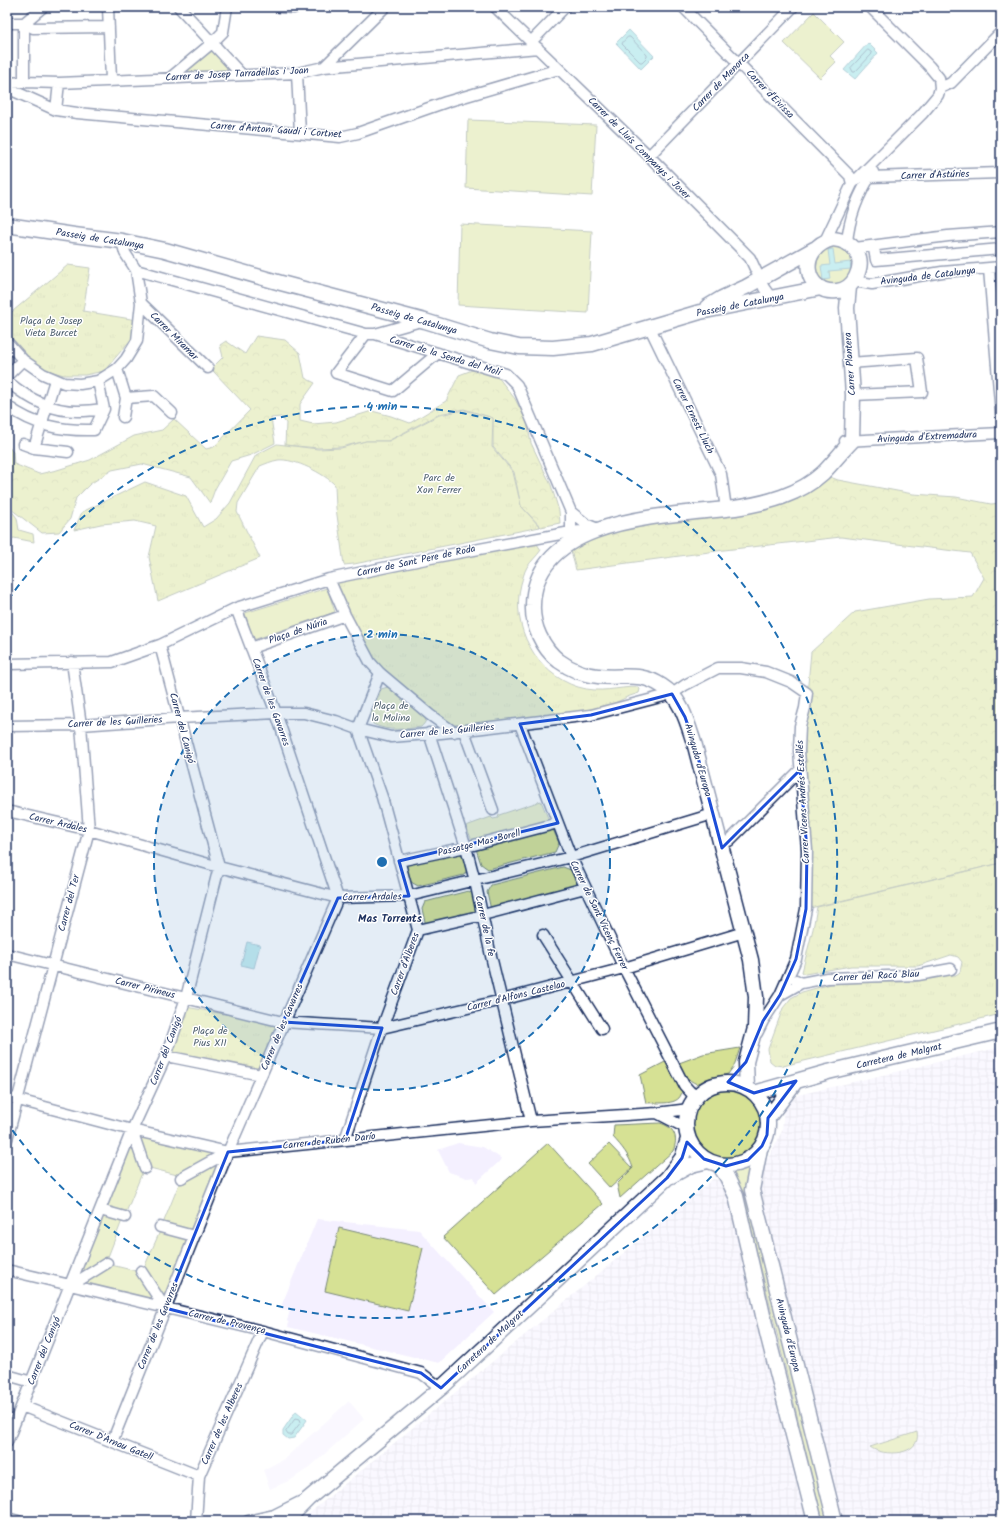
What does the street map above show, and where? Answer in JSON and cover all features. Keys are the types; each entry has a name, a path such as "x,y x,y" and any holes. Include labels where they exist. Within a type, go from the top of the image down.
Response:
{"street":[{"path":"24,82 24,23 43,7"},
{"path":"108,7 111,80"},
{"path":"179,7 241,74"},
{"path":"170,78 223,32 226,7"},
{"path":"279,7 295,8"},
{"path":"324,67 386,7"},
{"name":"Carrer de Lluís Companys i Jover","path":"495,7 649,156 750,258 764,288 772,299"},
{"path":"534,45 565,7"},
{"name":"Carrer d'Eivissa","path":"683,7 850,176 852,184"},
{"name":"Carrer de Menorca","path":"649,156 793,7"},
{"path":"870,7 929,66 939,78 940,88 933,103 852,184 819,245 809,259 808,269 811,278 826,290 841,290 851,284 860,270 859,259 851,245 848,231 854,208 870,176 887,150"},
{"path":"7,23 24,23 33,28 109,27"},
{"path":"940,88 951,83 1001,32"},
{"name":"Carrer de Josep Tarradellas i Joan","path":"7,83 59,83 297,72 324,67 534,45"},
{"name":"Carrer d'Antoni Gaudí i Cortnet","path":"7,88 56,110 126,119 340,137 358,133 446,102 559,69"},
{"path":"297,72 300,133"},
{"path":"56,110 59,83"},
{"name":"Carrer d'Astúries","path":"870,176 1001,173"},
{"name":"Passeig de Catalunya","path":"7,225 74,236 122,241 165,250 282,283 423,320 490,341 519,347 553,348 592,344 700,312 826,290"},
{"path":"700,312 722,298 746,287 819,245 833,239 851,245 1001,232"},
{"path":"7,342 23,360 55,380 64,383 80,384 98,381 117,370 137,341 141,303 136,270 126,253 122,241"},
{"name":"Avinguda de Catalunya","path":"874,249 876,260 1001,249"},
{"name":"Avinguda de Catalunya","path":"851,284 872,284 942,272 1001,267"},
{"path":"989,269 1001,415"},
{"name":"Carrer de la Senda del Molí","path":"136,270 438,353 506,374 516,384 571,512 571,537"},
{"name":"Carrer Plantera","path":"844,447 853,396 847,308 851,284"},
{"name":"Carrer Plantera","path":"826,290 840,303 841,308 844,447"},
{"name":"Carrer Miramar","path":"141,303 208,368"},
{"name":"Carrer de la Senda del Molí","path":"370,334 423,320"},
{"name":"Carrer Ernest Lluch","path":"649,326 721,474 726,509"},
{"path":"370,334 336,373 393,391 438,353"},
{"path":"850,363 917,358 922,392 853,396"},
{"path":"7,376 23,360"},
{"path":"117,370 126,398 123,417"},
{"path":"34,448 55,380"},
{"path":"7,381 24,395 56,408 78,411 104,409"},
{"path":"7,406 40,425 54,428 94,430 104,409 98,381"},
{"path":"126,398 154,396 172,413"},
{"name":"Avinguda d'Extremadura","path":"844,447 1001,433"},
{"path":"23,444 34,448 68,452"},
{"name":"Avinguda d'Europa","path":"727,1083 746,1062 755,1028 756,997 751,960 744,932 695,746 685,717 672,694 664,686 647,678 584,674 572,669 558,660 543,643 535,624 532,610 533,599 536,585 544,566 571,537 599,530 621,522 749,506 785,497 802,488 822,474 844,447"},
{"name":"Carrer de la Senda del Molí","path":"571,512 586,524 599,530"},
{"name":"Carrer de Sant Pere de Roda","path":"7,664 112,662 160,645 236,608 329,579 431,558 571,537"},
{"path":"329,579 345,615 370,662 380,673 430,715 459,731 493,810"},
{"name":"Carrer de les Gavarres","path":"112,1442 228,1152 338,898 276,713 236,608"},
{"name":"Plaça de Núria","path":"251,648 345,615"},
{"name":"Carrer del Canigó","path":"7,1442 132,1130 166,1056 186,998 219,867 160,645"},
{"name":"Carrer del Ter","path":"7,1139 89,830 81,725 72,662"},
{"name":"Carrer de les Guilleries","path":"7,726 81,725 179,718 304,713 391,737 459,731 590,715 672,694 685,685 718,668 741,668 766,672 791,682 807,693"},
{"path":"358,729 380,673"},
{"name":"Carrer Vicens Andrés Estellés","path":"752,1044 763,1021 780,995 796,958 806,910 807,850 799,751 800,726 807,693"},
{"name":"Carrer de Sant Vicenç Ferrer","path":"520,724 570,857 692,1103"},
{"name":"Carrer d'Alberes","path":"345,1140 382,1028 418,930 382,797 358,729"},
{"name":"Carrer de la fe","path":"429,733 466,847 475,881 530,1121"},
{"path":"721,843 729,841 800,770"},
{"name":"Carrer Ardales","path":"7,811 89,830 219,867 338,898 409,896 570,857 713,814"},
{"name":"Passatge Mas Borell","path":"399,861 466,847 558,823"},
{"path":"418,930 585,888"},
{"name":"Carrer d'Alfons Castelao","path":"283,1022 382,1028 573,982 744,932"},
{"path":"543,935 602,1028"},
{"name":"Carrer Pirineus","path":"7,954 283,1022"},
{"name":"Carrer del Racó Blau","path":"780,995 801,984 827,978 918,974 951,969"},
{"path":"789,975 801,984"},
{"name":"Carretera de Malgrat","path":"751,1091 1001,1032"},
{"path":"166,1056 261,1075"},
{"name":"Avinguda d'Europa","path":"746,1062 751,1091"},
{"path":"768,1118 796,1080"},
{"path":"727,1083 737,1084 751,1091 762,1102 768,1118 767,1134 760,1149 752,1157 742,1163 730,1165 713,1163 696,1152 687,1133 686,1118 692,1103 710,1087 727,1083"},
{"name":"Carrer de Rubén Darío","path":"7,1097 132,1130 228,1152 530,1121 657,1113 692,1103"},
{"path":"657,1113 687,1133"},
{"path":"132,1130 145,1168"},
{"name":"Carretera de Malgrat","path":"286,1521 308,1499 441,1388 667,1178 682,1158 687,1133"},
{"name":"Avinguda d'Europa","path":"760,1149 752,1190 835,1521"},
{"path":"181,1178 228,1152"},
{"name":"Avinguda d'Europa","path":"713,1163 727,1177 736,1196 767,1333 815,1521"},
{"name":"Carretera de Malgrat","path":"667,1178 691,1165 713,1163"},
{"path":"100,1210 125,1217"},
{"path":"160,1227 194,1236"},
{"path":"70,1286 107,1263"},
{"name":"Carrer de Provença","path":"7,1270 263,1331 421,1374 441,1388"},
{"path":"141,1271 165,1308"},
{"name":"Carrer de les Alberes","path":"196,1521 199,1476 263,1331"},
{"path":"7,1375 32,1382"},
{"name":"Carrer D'Arnau Gatell","path":"22,1406 199,1476"},
{"path":"248,1521 274,1515 308,1499"},
{"name":"Carretera de Malgrat","path":"276,1521 308,1499"},
{"path":"7,1518 18,1521"}],"highlighted area":[{"path":"672,694 685,717 695,746 722,848 800,770 807,850 806,909 796,959 780,995 763,1021 746,1062 728,1082 754,1093 796,1081 768,1118 767,1135 762,1146 748,1160 726,1166 704,1159 687,1142 682,1158 667,1178 441,1388 421,1373 165,1308 228,1152 345,1140 382,1028 283,1022 338,898 409,896 399,861 558,823 520,724 591,715"}],"shaded area":[{"path":"1001,1047 1001,1521 300,1521 713,1179 757,1188 762,1170 782,1131 784,1107 798,1095"},
{"path":"458,1143 483,1147 502,1159 476,1183 474,1177 467,1178 449,1172 438,1150"},
{"path":"317,1219 419,1230 494,1312 439,1363 288,1327 289,1323 287,1321 290,1310 280,1309"},
{"path":"349,1401 364,1419 310,1467 291,1480 270,1489 263,1470 284,1459"}],"green space":[{"path":"814,12 844,42 830,56 836,62 820,78 784,43"},
{"path":"217,48 238,73 175,75"},
{"path":"468,120 596,125 592,196 466,188"},
{"path":"460,224 592,231 588,313 458,305"},
{"path":"833,244 845,248 853,258 851,277 840,285 826,285 815,275 816,255"},
{"name":"Plaça de Josep Vieta Burcet","path":"68,265 90,268 83,311 137,320 134,336 104,371 85,375 64,375 46,370 35,364 7,332 7,316"},
{"path":"256,336 285,340 300,353 305,378 315,383 300,404 300,421 313,424 336,422 372,411 410,423 446,401 459,375 475,369 498,377 515,399 527,422 531,443 551,485 559,511 560,523 541,527 521,506 514,472 493,447 493,418 464,409 439,414 388,441 366,441 341,447 318,448 285,445 286,423 281,417 271,418 275,443 251,455 231,461 215,489 210,503 191,477 142,464 112,470 90,484 76,498 70,519 59,532 42,533 11,509 7,500 7,445 13,452 14,464 39,474 90,460 134,436 162,430 174,419 206,449 214,447 250,410 214,372 212,368 223,357 220,345 226,341 245,354"},
{"name":"Parc de Xon Ferrer","path":"464,410 493,418 492,447 513,472 521,506 540,527 344,565 336,508 335,485 324,476 300,464 285,460 278,460 260,466 238,503 237,512 260,558 158,601 149,557 156,526 135,521 101,524 74,530 82,512 145,482 186,496 203,527 216,519 230,503 256,455 277,444 318,449 341,448 366,441 389,441 439,415"},
{"path":"822,474 838,480 913,494 956,497 991,504 1001,503 1001,863 806,909 800,770 811,652 855,612 929,599 973,597 984,578 970,553 841,537 724,550 576,570 569,543 600,527 749,506"},
{"path":"7,505 17,518 19,530 33,534 34,542 14,538 7,540"},
{"path":"533,538 541,550 526,569 521,584 519,616 523,632 539,660 563,681 578,687 601,690 638,687 640,689 639,693 627,697 591,715 455,731 380,673 329,579"},
{"path":"327,588 335,612 253,640 245,613"},
{"name":"Plaça de la Molina","path":"388,687 403,697 424,715 426,720 421,727 391,729 379,727 373,724 371,714 381,689"},
{"path":"541,801 550,823 473,843 466,826 491,817 493,819 498,818 499,815"},
{"path":"552,827 559,843 555,852 488,869 481,864 475,846"},
{"path":"463,850 469,867 464,875 418,886 411,882 405,864"},
{"path":"1001,863 1001,1014 783,1066 775,1065 770,1061 768,1049 783,1008 791,998 802,992 831,984 913,982 942,975 956,975 960,972 962,962 958,957 951,955 918,966 851,966 805,974 802,972 817,907"},
{"path":"563,867 571,870 579,889 491,910 487,892 491,885"},
{"path":"468,891 476,895 479,913 426,926 422,909 425,902"},
{"name":"Plaça de Pius XII","path":"186,1007 279,1024 260,1071 166,1056"},
{"path":"740,1048 734,1066 728,1074 706,1079 697,1084 686,1076 679,1063 703,1054"},
{"path":"667,1061 682,1091 680,1096 673,1102 646,1103 640,1075"},
{"path":"729,1088 749,1094 759,1104 765,1124 759,1144 749,1154 729,1160 709,1154 699,1144 693,1124 699,1104 709,1094"},
{"path":"660,1123 669,1127 674,1133 675,1146 673,1151 620,1198 617,1184 633,1168 625,1151 613,1137 614,1125"},
{"path":"135,1133 225,1152 181,1176 146,1167"},
{"path":"132,1136 144,1168 125,1215 102,1209"},
{"path":"548,1143 603,1204 496,1295 443,1237"},
{"path":"609,1144 632,1168 610,1188 588,1164"},
{"path":"227,1155 193,1235 162,1226 181,1179"},
{"path":"751,1165 832,1521 823,1521 742,1191 731,1173 732,1170"},
{"path":"101,1211 123,1218 106,1262 72,1283"},
{"path":"339,1228 423,1248 408,1311 325,1291"},
{"path":"161,1229 192,1237 165,1303 143,1270"},
{"path":"107,1264 140,1272 163,1307 73,1285"},
{"path":"917,1432 917,1440 914,1446 908,1450 892,1453 876,1450 870,1447"}],"water":[{"path":"629,30 654,56 641,69 616,43"},
{"path":"868,43 878,53 855,79 844,70"},
{"path":"833,249 835,264 850,262 851,269 829,271 830,279 823,280 821,266 830,265 828,250"},
{"path":"247,942 260,945 254,968 241,965"},
{"path":"296,1411 307,1420 294,1438 288,1439 283,1435 283,1430"}],"district":[{"name":"Mas Torrents","path":"390,919"}]}
